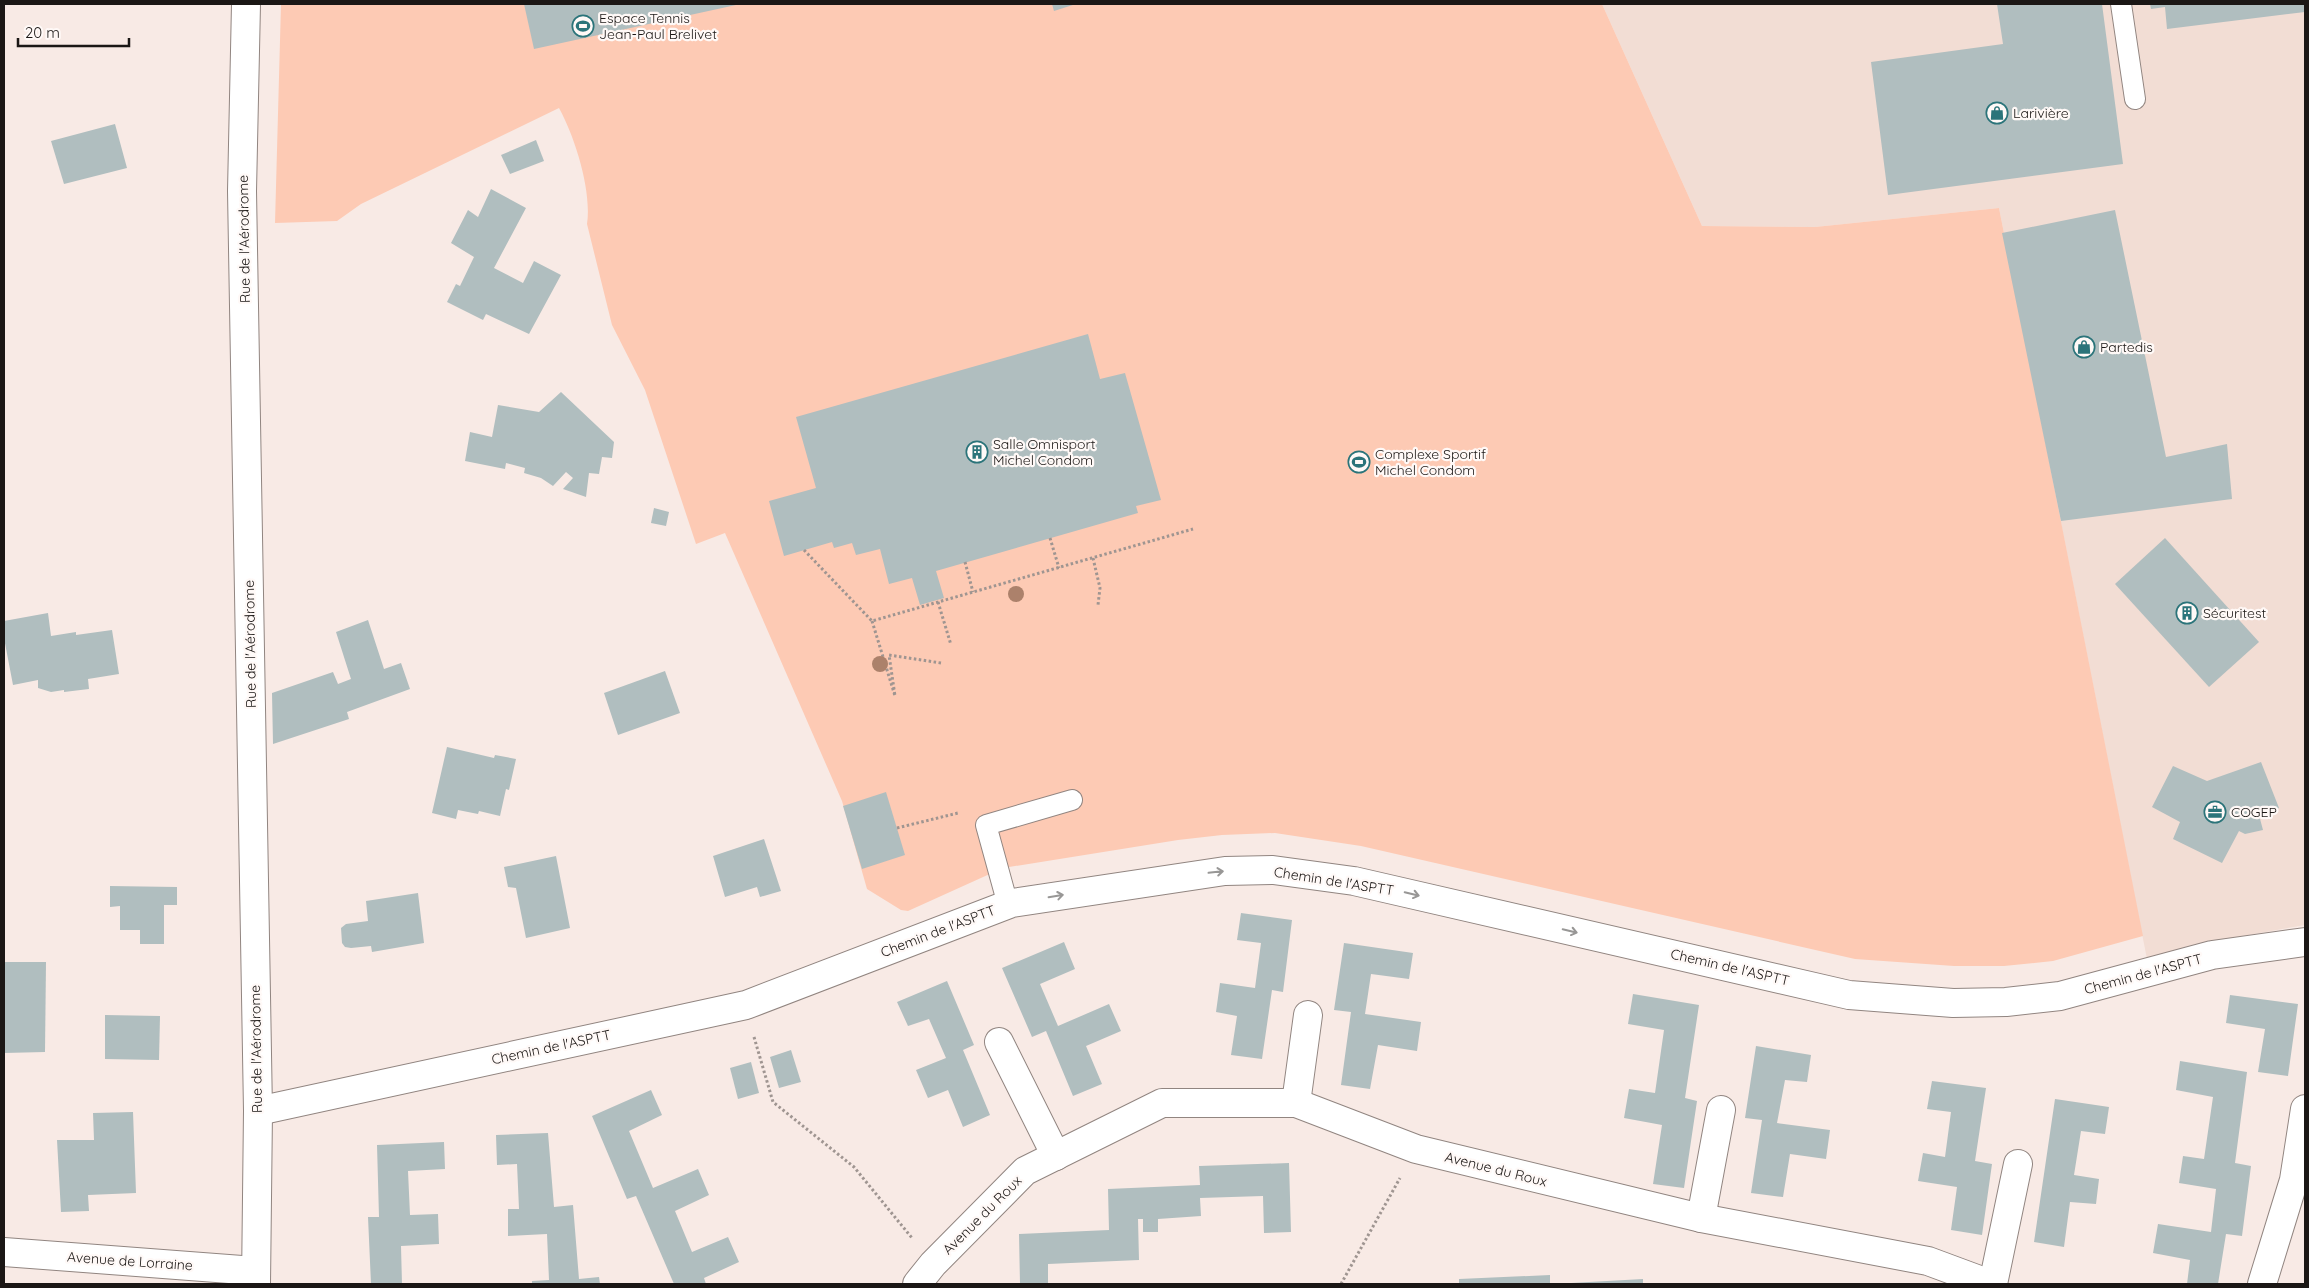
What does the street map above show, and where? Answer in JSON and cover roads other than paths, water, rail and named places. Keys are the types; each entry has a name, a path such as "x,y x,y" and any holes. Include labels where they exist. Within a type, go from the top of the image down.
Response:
{"street":[{"name":"Rue de l'Aérodrome","path":"246,4 242,191 258,1111 256,1278"},
{"name":"Chemin de l'ASPTT","path":"258,1111 746,1005 1008,905 1224,871 1273,870 1354,881 1849,995 1953,1002 2006,1002 2060,996 2212,955 2305,942"},
{"path":"1296,1103 1308,1015"},
{"path":"998,1042 1056,1156"},
{"name":"Avenue du Roux","path":"925,1274 1025,1171 1162,1103 1296,1103 1416,1149 1701,1218 1928,1261 1991,1284 2018,1164"},
{"path":"1701,1218 1721,1110"},
{"path":"2262,1284 2294,1180 2305,1110"},
{"name":"Avenue de Lorraine","path":"4,1252 256,1278"}],"lane":[{"path":"2121,4 2135,99"},
{"path":"1008,905 986,826 1072,800"}],"place":[{"name":"Espace Tennis Jean-Paul Brelivet","path":"583,26"},
{"name":"Larivière","path":"1997,113"},
{"name":"Partedis","path":"2084,347"},
{"name":"Salle Omnisport Michel Condom","path":"977,452"},
{"name":"Complexe Sportif Michel Condom","path":"1359,462"},
{"name":"Sécuritest","path":"2187,613"},
{"name":"COGEP","path":"2215,812"}]}
